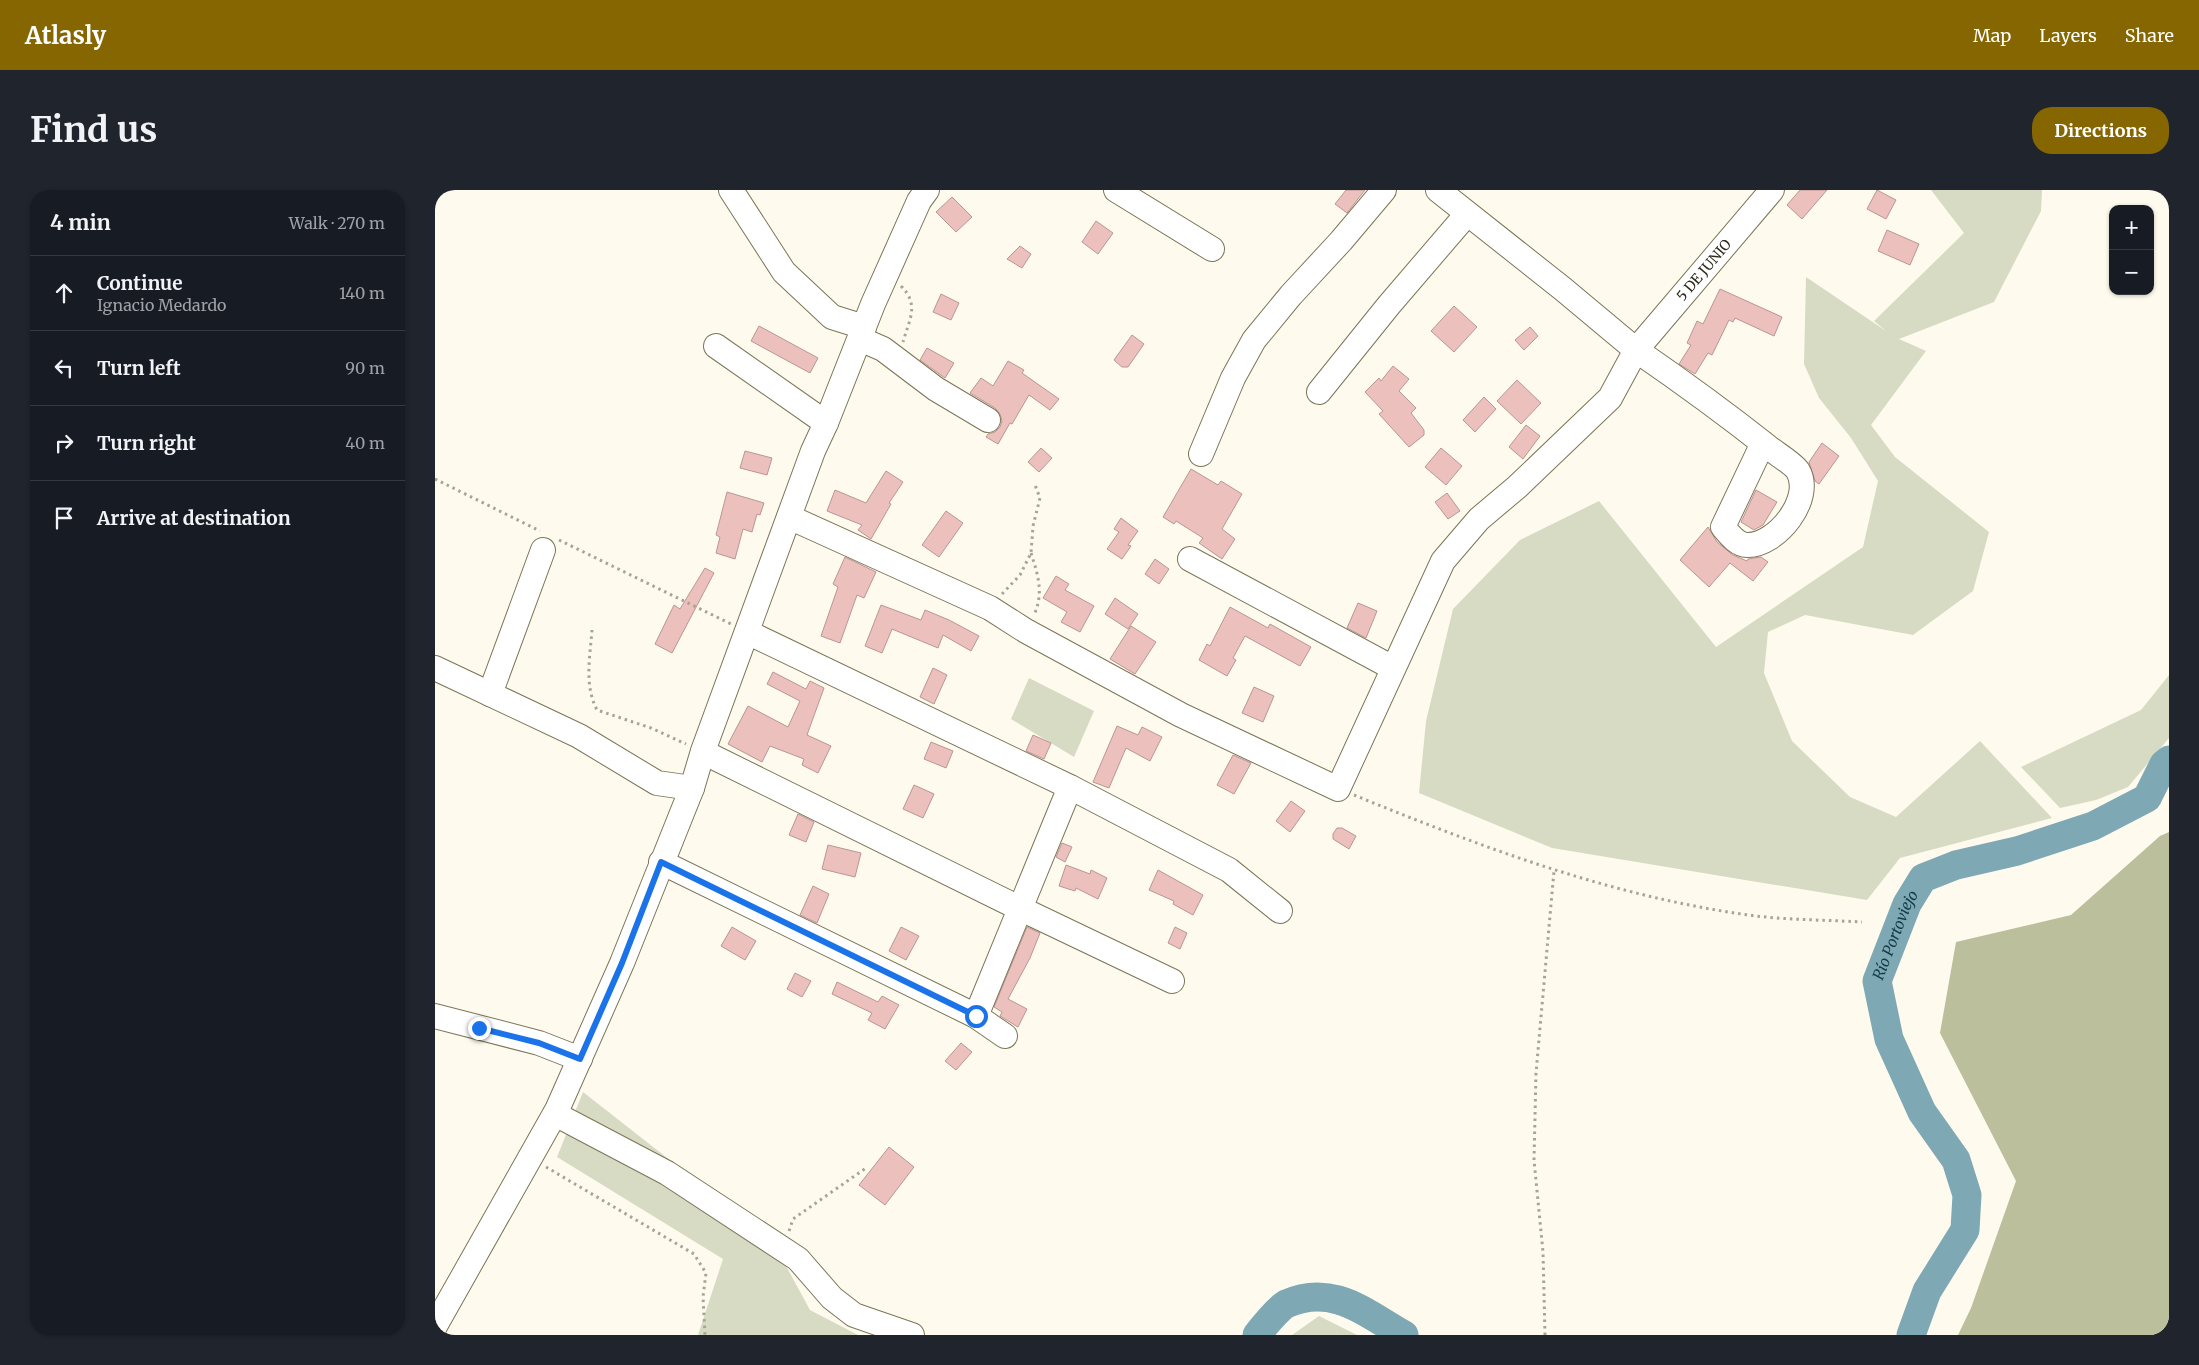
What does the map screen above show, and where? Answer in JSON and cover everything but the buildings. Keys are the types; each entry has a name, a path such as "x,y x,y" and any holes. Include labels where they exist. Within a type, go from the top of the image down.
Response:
{"street":[{"path":"731,190 784,272 832,317 862,333 936,389 988,420"},
{"path":"435,1326 555,1114 622,963 692,788 703,751 813,451 885,277 919,201 927,190"},
{"path":"1116,190 1211,249"},
{"path":"1201,454 1233,378 1254,340 1291,295 1341,241 1384,190"},
{"path":"1437,190 1563,289 1636,350 1697,392 1763,443"},
{"name":"5 DE JUNIO","path":"1337,788 1443,560 1479,520 1517,487 1611,398 1636,350 1772,190"},
{"path":"1319,392 1389,305 1467,214"},
{"path":"716,346 826,423"},
{"path":"789,516 990,608 1026,631 1181,715 1337,788"},
{"path":"490,694 547,540"},
{"path":"1190,559 1393,668"},
{"path":"747,632 1070,787 1229,870 1280,910"},
{"path":"435,668 579,736 657,783 692,788"},
{"path":"703,751 1019,908 1173,981"},
{"path":"976,1016 1070,787"},
{"path":"661,862 976,1016 1005,1036"},
{"path":"435,1016 539,1043 580,1059"},
{"path":"555,1114 667,1173 799,1259 832,1298 855,1315 912,1335"}],"path":[{"path":"885,277 897,282 908,294 913,311 903,341 903,365"},
{"path":"435,480 547,540 747,632"},
{"path":"990,608 1020,576 1031,553 1033,526 1041,498 1035,485"},
{"path":"1026,631 1039,603 1039,578 1031,553"},
{"path":"592,630 589,679 590,697 597,710 651,728 703,751"},
{"path":"1337,788 1444,832 1553,870 1659,898 1756,916 1862,922"},
{"path":"1545,1335 1543,1252 1534,1150 1535,1073 1553,870"},
{"path":"530,1158 694,1254 706,1273 703,1297 705,1335"},
{"path":"785,1250 793,1218 866,1168"}],"green space":[{"path":"1931,190 2042,190 2041,211 1994,302 1899,339 1926,351 1871,425 1895,457 1989,532 1973,591 1913,635 1805,615 1768,632 1764,673 1792,741 1850,797 1896,817 1980,741 2052,818 1900,858 1867,900 1552,848 1419,793 1426,721 1453,609 1520,540 1599,501 1716,647 1863,547 1878,481 1851,438 1819,398 1804,364 1806,277 1886,331 1874,321 1964,233"},
{"path":"2169,675 2169,738 2128,787 2096,800 2060,808 2021,767 2141,710"},
{"path":"1029,678 1094,711 1074,757 1011,719"},
{"path":"2169,832 2169,1335 1958,1335 1971,1308 2016,1181 1940,1033 1956,942 2071,915 2160,836"},
{"path":"583,1092 772,1240 810,1310 858,1335 698,1335 723,1259 557,1157"},
{"path":"1319,1316 1357,1335 1292,1335"}],"waterway":[{"name":"Río Portoviejo","path":"1911,1335 1927,1291 1965,1230 1967,1195 1956,1160 1922,1112 1889,1039 1877,981 1907,904 1923,878 1956,865 2017,851 2093,826 2147,798 2164,764 2169,760"},
{"name":"Río Portoviejo","path":"1257,1335 1286,1304 1303,1298 1319,1297 1348,1303 1404,1335"}],"route":[{"path":"479,1028 539,1043 580,1059 622,963 661,862 976,1016"}]}
